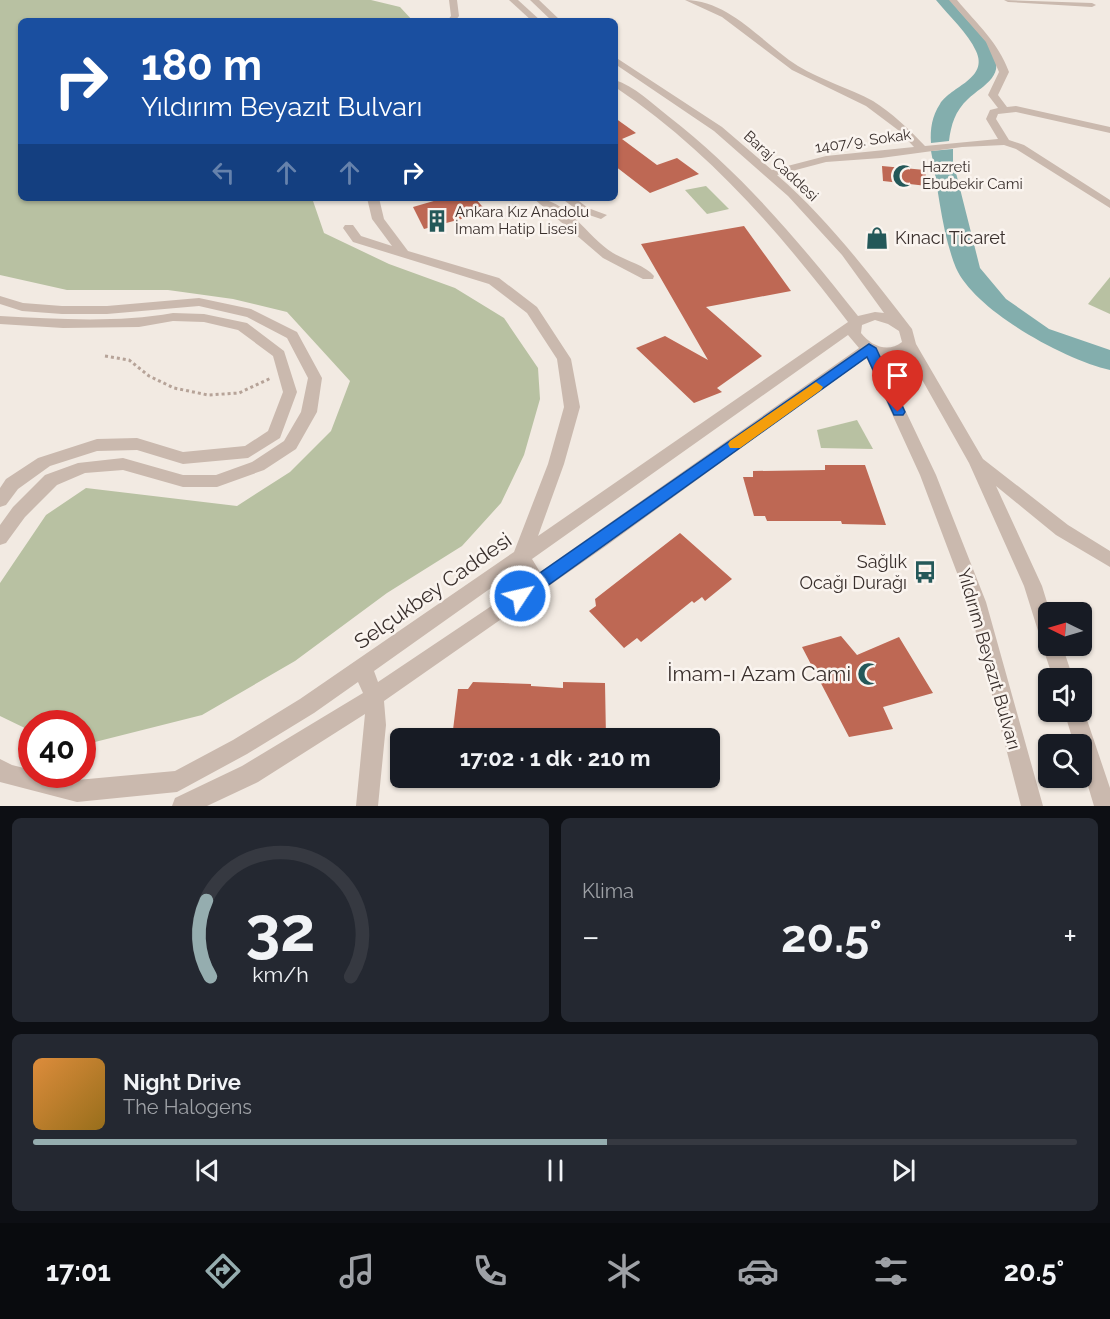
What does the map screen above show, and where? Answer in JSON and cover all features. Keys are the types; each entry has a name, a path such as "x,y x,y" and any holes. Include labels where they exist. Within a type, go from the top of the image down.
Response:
{"street":[{"path":"453,0 453,18"},
{"path":"513,0 534,18"},
{"path":"534,0 554,18"},
{"path":"689,0 725,15 795,68 870,104 902,128 923,148"},
{"path":"953,0 981,30 999,54 1004,72 993,95 1003,109"},
{"path":"1008,0 1092,6"},
{"name":"Baraj Caddesi","path":"618,62 718,129 792,194 846,252 899,324"},
{"path":"618,85 650,104 717,164 768,216 856,323"},
{"path":"1110,130 1105,125 1016,109 994,112 992,119 1005,142 1020,147 1110,205"},
{"name":"1407/9. Sokak","path":"770,174 826,159 881,155 962,144 1005,142"},
{"path":"374,201 378,219 405,255"},
{"path":"543,201 608,255 648,276"},
{"path":"571,201 584,210 601,215"},
{"path":"349,228 357,239 494,281 532,310 564,359 572,407 556,464 521,557 538,584"},
{"path":"0,300 22,307 62,310 107,310 199,302 251,313 292,335 315,378 309,412 290,445 258,466 217,481 183,482 123,464 84,467 51,480 19,512 0,538"},
{"path":"909,344 897,352 888,353 869,348 857,339 854,333 856,323 874,316 899,324 909,336 909,344 977,462 1033,586 1038,602"},
{"path":"0,320 63,324 139,323 173,317 204,318 242,326 279,354 290,392 275,434 248,452 183,458 137,444 97,446 44,462 12,484 0,500"},
{"name":"Selçukbey Caddesi","path":"0,770 8,775 77,791 177,781 240,747 307,706 856,323"},
{"path":"183,806 250,774 374,697 538,584 869,348"},
{"name":"Yıldırım Beyazıt Bulvarı","path":"869,348 928,475 977,602 1032,806"},
{"path":"977,462 1062,530 1110,560"},
{"path":"363,668 374,697 376,725 367,806"},
{"path":"1078,722 1105,806"}],"path":[{"path":"105,356 129,360 149,376 174,388 208,394 239,393 284,371"}],"green space":[{"path":"0,0 371,0 400,7 410,18 18,18 18,201 313,201 324,233 389,264 455,288 504,318 538,368 540,399 524,455 501,503 462,546 387,593 295,661 202,715 96,742 96,710 18,710 18,725 0,716 0,583 46,515 86,488 237,506 290,472 331,431 350,381 287,312 233,299 168,290 67,290 0,275"},
{"path":"706,186 729,209 707,214 685,190"},
{"path":"1110,277 1110,314 1088,304"},
{"path":"857,420 873,449 821,448 817,430"}],"water":[{"path":"936,0 951,0 990,47 996,65 995,72 987,84 960,108 952,124 949,141 931,143 932,123 937,109 945,98 973,75 979,61 968,38"},
{"path":"953,149 953,161 980,268 1006,299 1049,329 1110,350 1110,370 1070,356 1023,331 1001,317 966,284 956,268 947,240 931,151"}],"building":[{"path":"618,120 636,133 622,139 657,165 677,158 699,174 650,193 618,168"},
{"name":"Hazreti Ebubekir Cami","path":"882,166 925,170 927,186 883,181"},
{"name":"Ankara Kız Anadolu İmam Hatip Lisesi","path":"434,201 478,201 487,212 424,229 413,207"},
{"path":"744,226 791,291 706,307 762,356 717,388 722,392 694,403 636,348 665,336 708,360 641,244"},
{"path":"825,465 865,465 886,525 842,524 841,521 767,521 765,516 754,516 743,477 753,477 753,471 825,470"},
{"path":"680,533 732,579 705,601 702,597 694,603 692,601 641,642 637,638 624,648 589,611 596,606 595,599"},
{"name":"İmam-ı Azam Cami","path":"841,636 857,655 899,637 933,693 883,707 893,729 849,737 802,647"},
{"path":"473,682 531,684 531,686 563,688 563,682 605,683 606,728 453,728 458,689 468,689"}],"slow traffic":[{"path":"735,444 816,387"}],"place":[{"name":"Hazreti Ebubekir Cami","path":"904,176"},
{"name":"Ankara Kız Anadolu İmam Hatip Lisesi","path":"437,221"},
{"name":"Kınacı Ticaret","path":"877,238"},
{"name":"Sağlık Ocağı Durağı","path":"925,572"},
{"name":"İmam-ı Azam Cami","path":"869,674"}],"route":[{"path":"520,596 869,348 898,412"}]}
